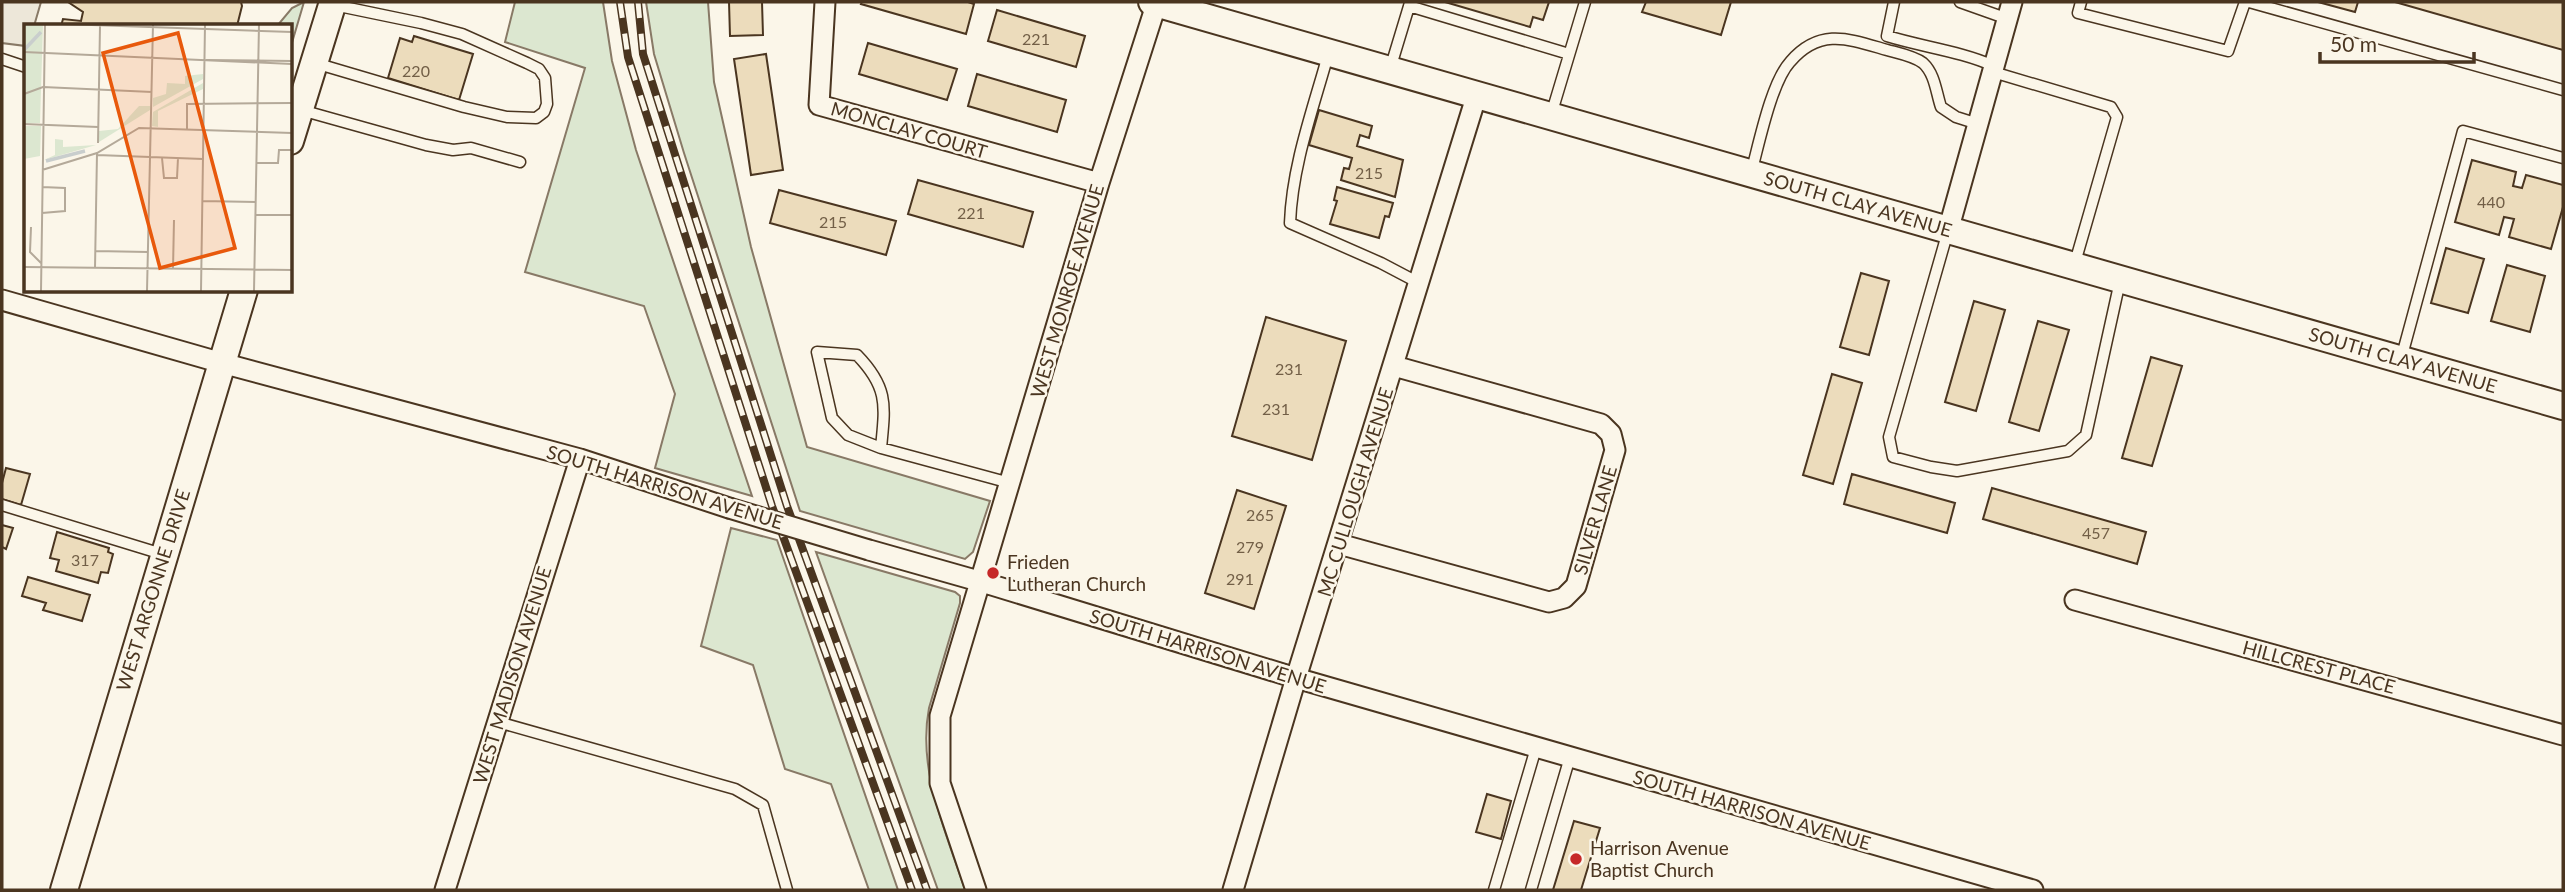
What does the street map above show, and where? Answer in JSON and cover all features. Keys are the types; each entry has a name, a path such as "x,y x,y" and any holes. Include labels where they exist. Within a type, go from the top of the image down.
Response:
{"street":[{"name":"MONCLAY COURT","path":"825,2 818,105 1099,183"},
{"name":"WEST MONROE AVENUE","path":"976,890 940,783 940,716 1155,2"},
{"name":"SOUTH CLAY AVENUE","path":"1155,2 2563,406"},
{"path":"292,135 333,3"},
{"path":"1948,231 2010,10"},
{"name":"MC CULLOUGH AVENUE","path":"1233,890 1477,94"},
{"name":"WEST ARGONNE DRIVE","path":"64,890 243,292"},
{"name":"SOUTH HARRISON AVENUE","path":"2,300 222,363 580,459 729,508 1296,678 2033,890"},
{"name":"SILVER LANE","path":"1339,544 1549,602 1564,598 1576,586 1615,450 1611,434 1601,424 1394,366"},
{"name":"WEST MADISON AVENUE","path":"445,890 580,459"},
{"name":"HILLCREST PLACE","path":"2075,600 2563,735"}],"lane":[{"path":"1551,116 1585,2"},
{"path":"1894,2 1887,36 1919,46 1974,57 1993,69 2111,107 2117,117 2074,267"},
{"path":"1960,2 2010,10"},
{"path":"2081,2 2078,13 2228,51 2247,2 2563,89"},
{"path":"315,63 507,117 536,118 544,112 547,104 545,78 539,69 462,34 333,3"},
{"path":"1390,69 1409,4 1569,54"},
{"path":"1751,173 1774,93 1787,65 1809,44 1825,39 1839,37 1858,41 1921,62 1935,82 1941,107 1978,124"},
{"path":"1329,52 1298,164 1290,223 1381,263 1419,284"},
{"path":"2,59 24,66"},
{"path":"300,110 426,145 453,150 471,148 520,162"},
{"path":"2401,360 2463,131 2563,158"},
{"path":"1948,231 1889,437 1893,457 1957,471 2068,451 2086,435 2120,280"},
{"path":"881,448 885,404 874,372 858,355 817,352 832,418 848,435 881,448 1011,483"},
{"path":"2,505 164,554"},
{"path":"498,722 735,789 764,806 787,890"},
{"path":"1494,890 1536,748"},
{"path":"1531,890 1570,757"}],"green space":[{"path":"304,2 292,43 292,24 279,24 292,8"},
{"path":"515,2 603,2 612,61 636,150 752,496 655,468 675,394 644,306 525,272 585,68 505,42"},
{"path":"646,2 708,2 714,82 751,247 807,447 990,501 973,552 965,559 800,511 654,54"},
{"path":"731,528 777,540 898,890 869,890 831,784 785,769 753,665 701,646"},
{"path":"816,552 955,592 960,596 929,708 926,731 930,778 935,800 965,890 938,890"}],"shaded area":[{"path":"2,2 41,2 35,24 24,24 24,46 2,43"}],"building":[{"path":"68,2 241,2 242,6 238,24 62,24 63,19 81,21 83,12"},
{"path":"729,2 762,2 763,35 730,36"},
{"path":"1445,2 1549,2 1543,20 1533,17 1530,27"},
{"path":"1646,2 1731,2 1721,35 1642,12"},
{"path":"2318,2 2358,2 2355,12"},
{"path":"2395,2 2563,2 2563,50"},
{"path":"861,4 974,4 966,34"},
{"path":"997,10 1085,36 1076,67 988,41"},
{"path":"414,36 473,54 459,100 388,78 400,38 412,42"},
{"path":"868,43 957,69 947,100 859,74"},
{"path":"766,54 783,170 751,175 734,59"},
{"path":"977,74 1066,100 1057,132 968,106"},
{"path":"1319,110 1372,126 1369,138 1360,135 1357,146 1403,160 1395,197 1341,180 1344,168 1349,169 1352,158 1309,145"},
{"path":"2472,160 2516,172 2513,186 2522,188 2526,175 2563,185 2563,207 2551,249 2509,237 2514,219 2504,217 2499,235 2455,222"},
{"path":"918,180 1033,212 1023,247 908,214"},
{"path":"1337,187 1393,203 1389,217 1385,216 1379,238 1330,224 1337,201 1334,200"},
{"path":"779,190 896,221 886,255 770,223"},
{"path":"2446,248 2484,259 2468,313 2431,303"},
{"path":"2507,265 2545,276 2530,332 2491,321"},
{"path":"1861,273 1889,281 1869,355 1840,347"},
{"path":"1974,301 2005,310 1976,411 1945,402"},
{"path":"1266,317 1346,341 1312,460 1232,436"},
{"path":"2038,321 2069,330 2039,431 2009,422"},
{"path":"2151,357 2182,366 2152,466 2122,458"},
{"path":"1832,374 1862,383 1833,484 1803,475"},
{"path":"6,468 30,474 21,505 2,499"},
{"path":"1852,474 1955,503 1947,533 1844,504"},
{"path":"1992,488 2146,532 2137,564 1983,519"},
{"path":"1237,490 1286,506 1254,609 1205,593"},
{"path":"2,525 13,528 6,549 2,547"},
{"path":"57,532 109,548 108,552 113,554 108,573 101,572 98,583 56,571 59,560 50,558"},
{"path":"28,577 90,595 82,621 43,610 46,603 22,596"},
{"path":"1487,794 1511,801 1501,839 1476,832"},
{"name":"Harrison Avenue Baptist Church","path":"1574,821 1600,828 1581,890 1553,890"}],"railway":[{"path":"620,2 628,57 772,506 912,890"},
{"path":"638,2 643,54 787,506 927,890"}],"place":[{"name":"Frieden Lutheran Church","path":"993,573"},
{"name":"Harrison Avenue Baptist Church","path":"1576,859"}]}
